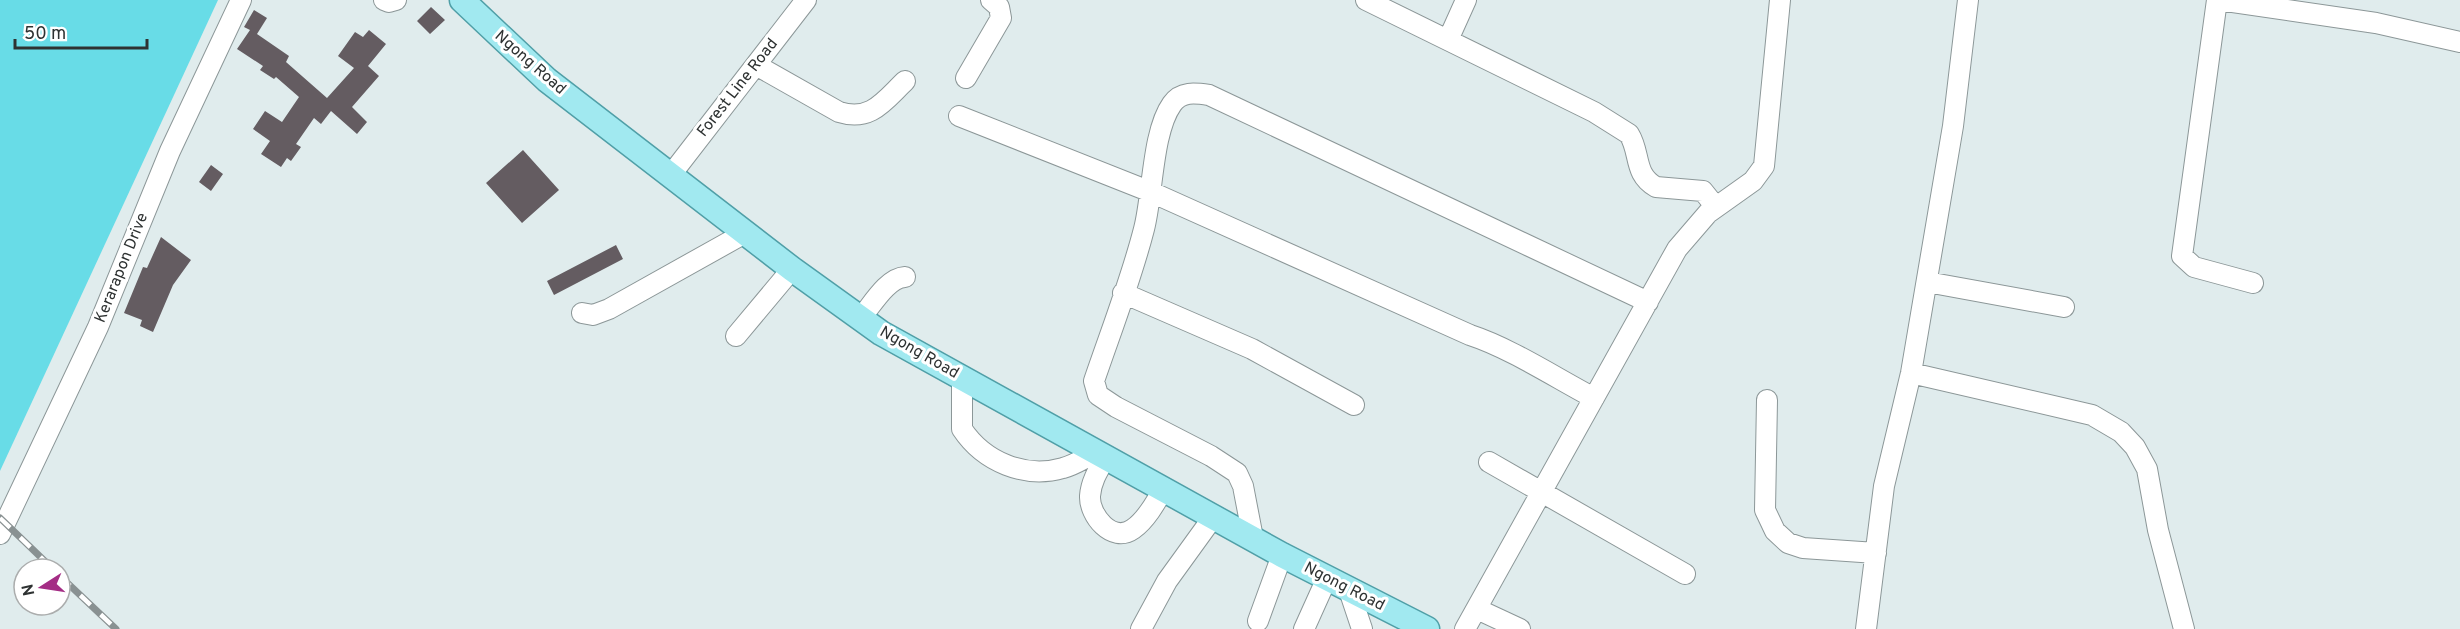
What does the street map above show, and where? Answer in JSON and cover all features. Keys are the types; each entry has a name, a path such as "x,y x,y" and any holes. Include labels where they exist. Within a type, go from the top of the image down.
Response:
{"main road":[{"name":"Ngong Road","path":"462,0 547,80 860,319 913,352 1164,488 1282,555 1427,629"}],"street":[{"name":"Kerarapon Drive","path":"0,534 98,327 170,151 242,0"},
{"path":"384,0 389,2 396,0"},
{"name":"Forest Line Road","path":"670,176 806,0"},
{"path":"966,78 1001,18 999,7 991,0"},
{"path":"1365,0 1594,112 1629,134 1638,167 1650,183 1656,187 1702,191 1715,206"},
{"path":"1448,40 1466,0"},
{"path":"1465,629 1684,238 1715,206 1753,181 1764,166 1780,0"},
{"path":"1866,629 1884,486 1911,373 1953,126 1968,0"},
{"path":"2253,283 2194,267 2186,263 2181,252 2218,0 2376,23 2460,42"},
{"path":"756,65 839,112 853,116 866,115 905,81"},
{"path":"1253,538 1244,486 1237,473 1098,395 1094,381 1144,229 1157,149 1171,105 1178,99 1192,93 1209,95 1648,302"},
{"path":"959,116 1151,192 1470,335 1497,344 1511,354 1594,398"},
{"path":"582,313 592,315 609,309 745,233"},
{"path":"736,336 792,269"},
{"path":"860,319 889,285 898,277 905,277"},
{"path":"1927,282 2064,307"},
{"path":"1123,293 1252,349 1354,405"},
{"path":"1911,373 2092,416 2121,432 2135,447 2147,470 2158,530 2184,629"},
{"path":"962,378 962,429 985,456 1018,470 1039,471 1064,468 1101,454"},
{"path":"1767,400 1766,510 1775,531 1788,543 1803,548 1876,553"},
{"path":"1101,454 1090,497 1094,514 1102,525 1114,532 1125,533 1133,529 1164,488"},
{"path":"1489,462 1685,574"},
{"path":"1141,629 1167,581 1214,516"},
{"path":"1258,621 1282,555"},
{"path":"1304,629 1327,578"},
{"path":"1349,590 1362,629"},
{"path":"1477,609 1520,629"}],"shaded area":[{"path":"0,0 218,0 0,471"}],"building":[{"path":"431,7 445,20 430,34 417,21"},
{"path":"254,10 267,18 257,34 289,56 286,62 327,98 354,68 338,56 355,32 363,37 369,30 386,44 368,66 379,76 352,107 367,122 357,134 331,111 321,124 314,118 296,144 301,147 291,161 287,158 281,167 261,154 270,141 253,129 265,111 282,122 299,97 276,77 274,79 260,70 263,66 237,49 250,30 244,27"},
{"path":"523,150 559,190 522,223 486,183"},
{"path":"211,165 223,174 211,191 199,182"},
{"path":"161,237 191,260 173,285 153,332 140,326 142,320 124,313 143,267 147,268"},
{"path":"616,245 623,259 554,295 547,281"}],"railway":[{"path":"0,518 41,557"},
{"path":"72,587 116,629"}]}
